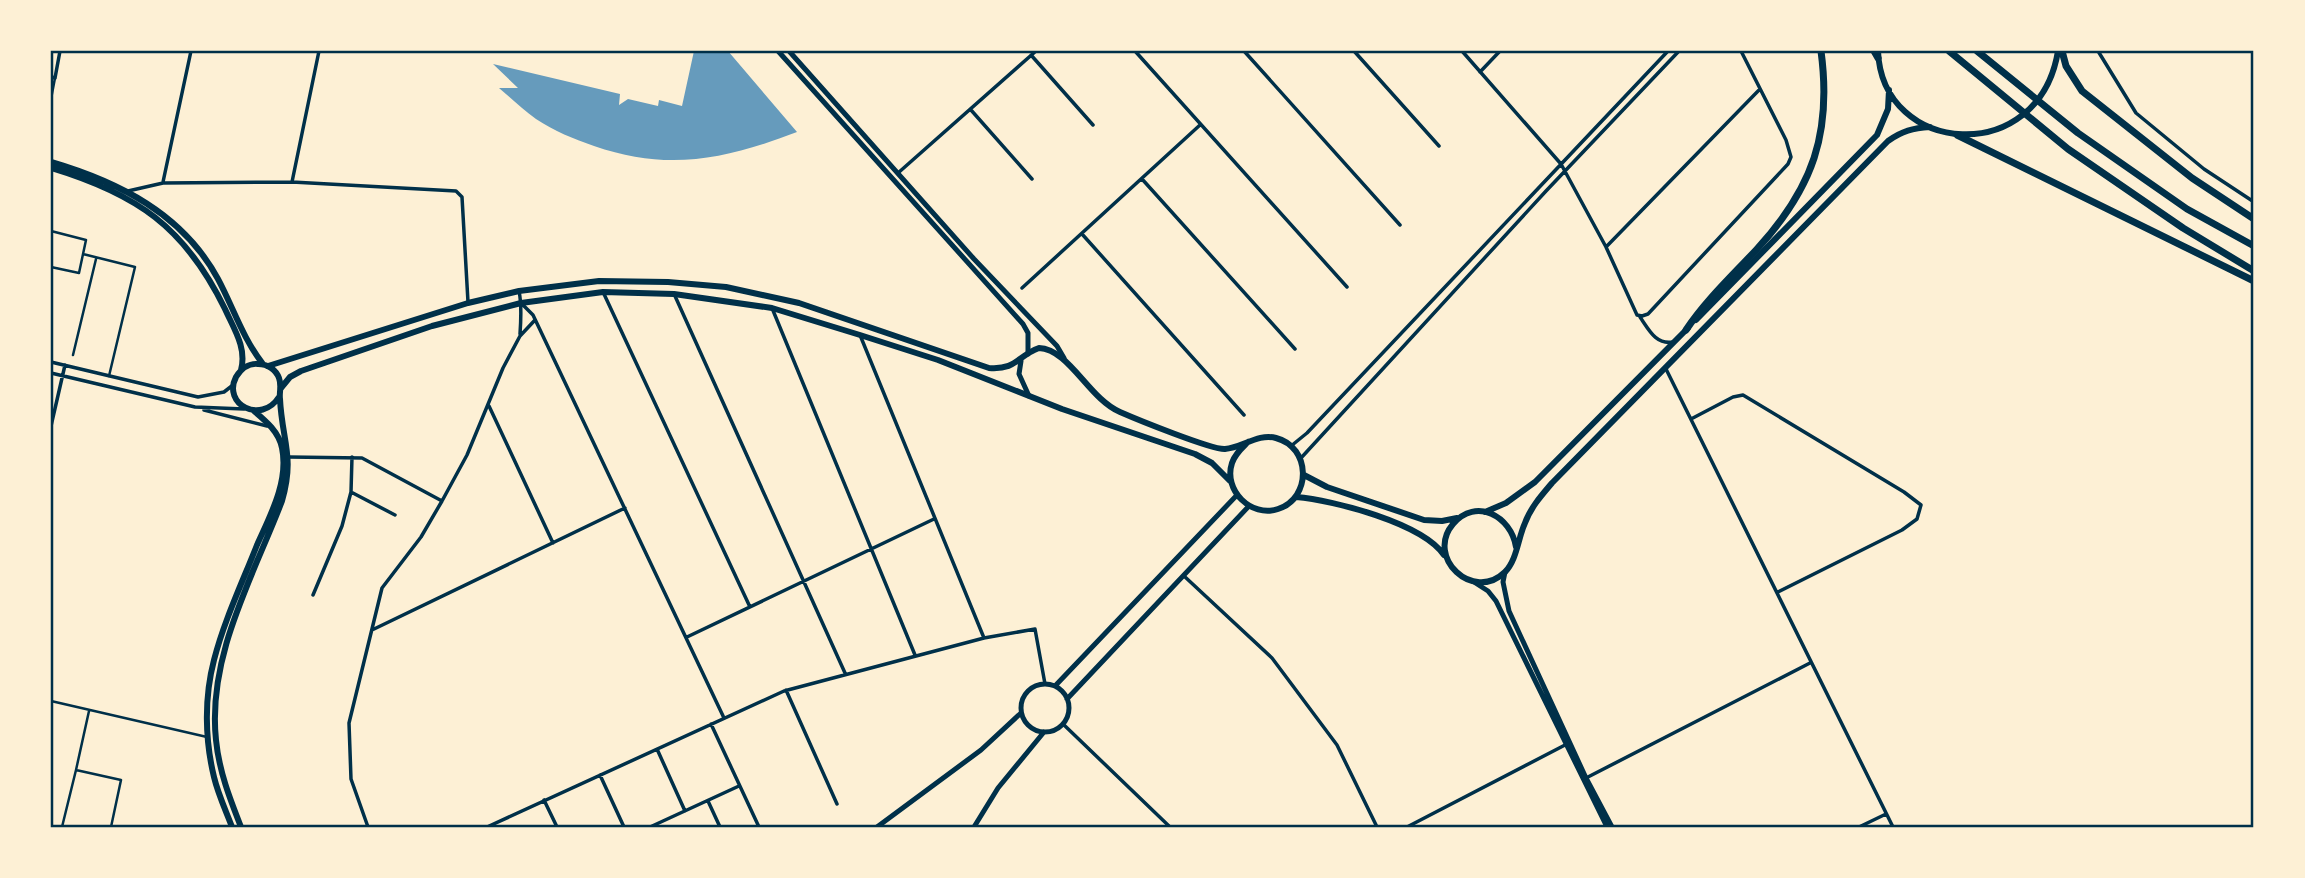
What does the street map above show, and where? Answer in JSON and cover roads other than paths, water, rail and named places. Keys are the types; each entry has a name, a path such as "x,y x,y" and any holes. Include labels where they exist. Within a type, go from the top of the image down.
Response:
{"highway":[{"path":"1686,330 1781,221 1806,179 1817,152 1823,126 1825,79 1821,51"},
{"path":"1949,51 2068,149 2183,228 2254,271"},
{"path":"1977,51 2089,140 2187,209 2254,246"},
{"path":"2060,51 2082,91 2192,178 2254,219"},
{"path":"1957,135 2254,281"}],"main road":[{"path":"778,51 1023,324 1028,333 1028,354"},
{"path":"789,51 974,259 1056,346 1066,363"},
{"path":"1889,90 1903,107 1930,127 1957,135 1996,130 2018,120 2041,97 2052,76 2060,51"},
{"path":"1304,475 1338,491 1424,520 1443,521 1485,512 1506,503 1535,482 1877,135 1888,109 1889,90 1877,53"},
{"path":"1612,827 1586,778 1509,611 1503,582 1524,524 1538,499 1888,141 1910,129 1930,127"},
{"path":"51,162 128,191 154,206 197,248 217,277 252,349 278,375 289,457 286,485 228,637 217,688 215,728 218,757 241,827"},
{"path":"51,168 125,197 151,212 193,254 212,282 243,351 241,370 234,383 236,398 273,429 282,448 281,484 214,660 208,698 207,737 214,778 232,827"},
{"path":"241,370 252,364 266,365 468,303 519,291 599,281 668,282 726,287 799,303 989,368 1000,369 1021,361 1039,348 1051,349 1098,398 1119,412 1224,450 1262,437 1276,438 1291,446 1301,458 1304,475 1302,487 1296,497 1279,509 1270,511 1249,506 1212,463 1195,454 1029,396 938,360 860,335 772,308 674,294 603,292 521,303 432,326 301,371 290,377 281,388"},
{"path":"1021,361 1019,374 1029,396"},
{"path":"250,409 269,408 279,397"},
{"path":"1231,482 1231,465 1237,452 1248,442"},
{"path":"1055,686 1237,495"},
{"path":"1296,497 1333,502 1414,530 1433,541 1457,574 1488,591 1496,601 1607,827"},
{"path":"1067,699 1249,506"},
{"path":"1485,512 1504,520 1514,537 1516,547"},
{"path":"1446,558 1444,546 1447,535 1459,518"},
{"path":"1474,582 1496,579 1505,572"},
{"path":"1045,684 1055,686 1067,699 1069,709 1063,724 1055,730 1044,732 1029,726 1021,712 1021,702 1029,690 1045,684"},
{"path":"877,827 981,750 1021,712"},
{"path":"974,827 998,789 1044,732"}],"street":[{"path":"163,183 191,51"},
{"path":"292,182 319,51"},
{"path":"898,173 1036,51"},
{"path":"1135,51 1347,287"},
{"path":"1244,51 1400,225"},
{"path":"1354,51 1438,146"},
{"path":"1462,51 1561,164 1640,316 1657,339 1667,343 1675,341"},
{"path":"1480,72 1500,51"},
{"path":"1291,446 1312,428 1668,51"},
{"path":"1301,458 1679,51"},
{"path":"1640,316 1648,314 1784,170 1791,157 1786,140 1741,51"},
{"path":"2098,51 2136,113 2204,169 2254,202"},
{"path":"51,55 59,54 51,99"},
{"path":"1031,55 1093,125"},
{"path":"1606,247 1760,89"},
{"path":"970,109 1032,179"},
{"path":"1022,288 1200,125"},
{"path":"1142,180 1295,349"},
{"path":"128,191 163,183 292,182 456,191 462,197 468,303"},
{"path":"51,231 86,240 79,273 51,267"},
{"path":"1082,234 1244,415"},
{"path":"83,254 135,267 109,376"},
{"path":"73,355 96,258"},
{"path":"519,291 520,337"},
{"path":"603,292 750,607"},
{"path":"674,294 845,673"},
{"path":"521,303 535,320 724,718"},
{"path":"772,308 915,655"},
{"path":"368,827 351,779 349,723 382,588 421,537 442,501 467,455 503,368 520,337 535,320"},
{"path":"860,335 984,638"},
{"path":"51,362 198,397 224,392 234,383"},
{"path":"51,426 65,365"},
{"path":"1666,369 1893,827"},
{"path":"51,373 195,407 273,429"},
{"path":"1691,419 1733,397 1743,395 1921,505 1917,519 1902,530 1778,592"},
{"path":"489,406 552,543"},
{"path":"195,407 250,409"},
{"path":"289,457 362,458 442,501"},
{"path":"313,595 342,526 351,492 352,457"},
{"path":"351,492 395,515"},
{"path":"372,630 625,509"},
{"path":"687,637 935,519"},
{"path":"1183,575 1272,658 1337,745 1377,827"},
{"path":"487,827 786,690 915,655 1035,629 1045,684"},
{"path":"1586,778 1810,663"},
{"path":"786,690 837,804"},
{"path":"51,701 207,737"},
{"path":"62,827 90,710"},
{"path":"711,724 759,827"},
{"path":"1063,724 1170,827"},
{"path":"1406,827 1565,745"},
{"path":"657,749 685,811"},
{"path":"76,770 121,780 111,827"},
{"path":"600,775 624,827"},
{"path":"650,827 658,826 739,786"},
{"path":"544,800 557,827"},
{"path":"708,801 720,827"},
{"path":"1859,827 1886,814"}],"water":[{"path":"694,51 728,51 797,132 746,149 697,159 647,159 621,154 572,138 536,119 499,88 518,88 493,64 620,94 619,105 628,99 658,106 659,100 682,106"}]}
